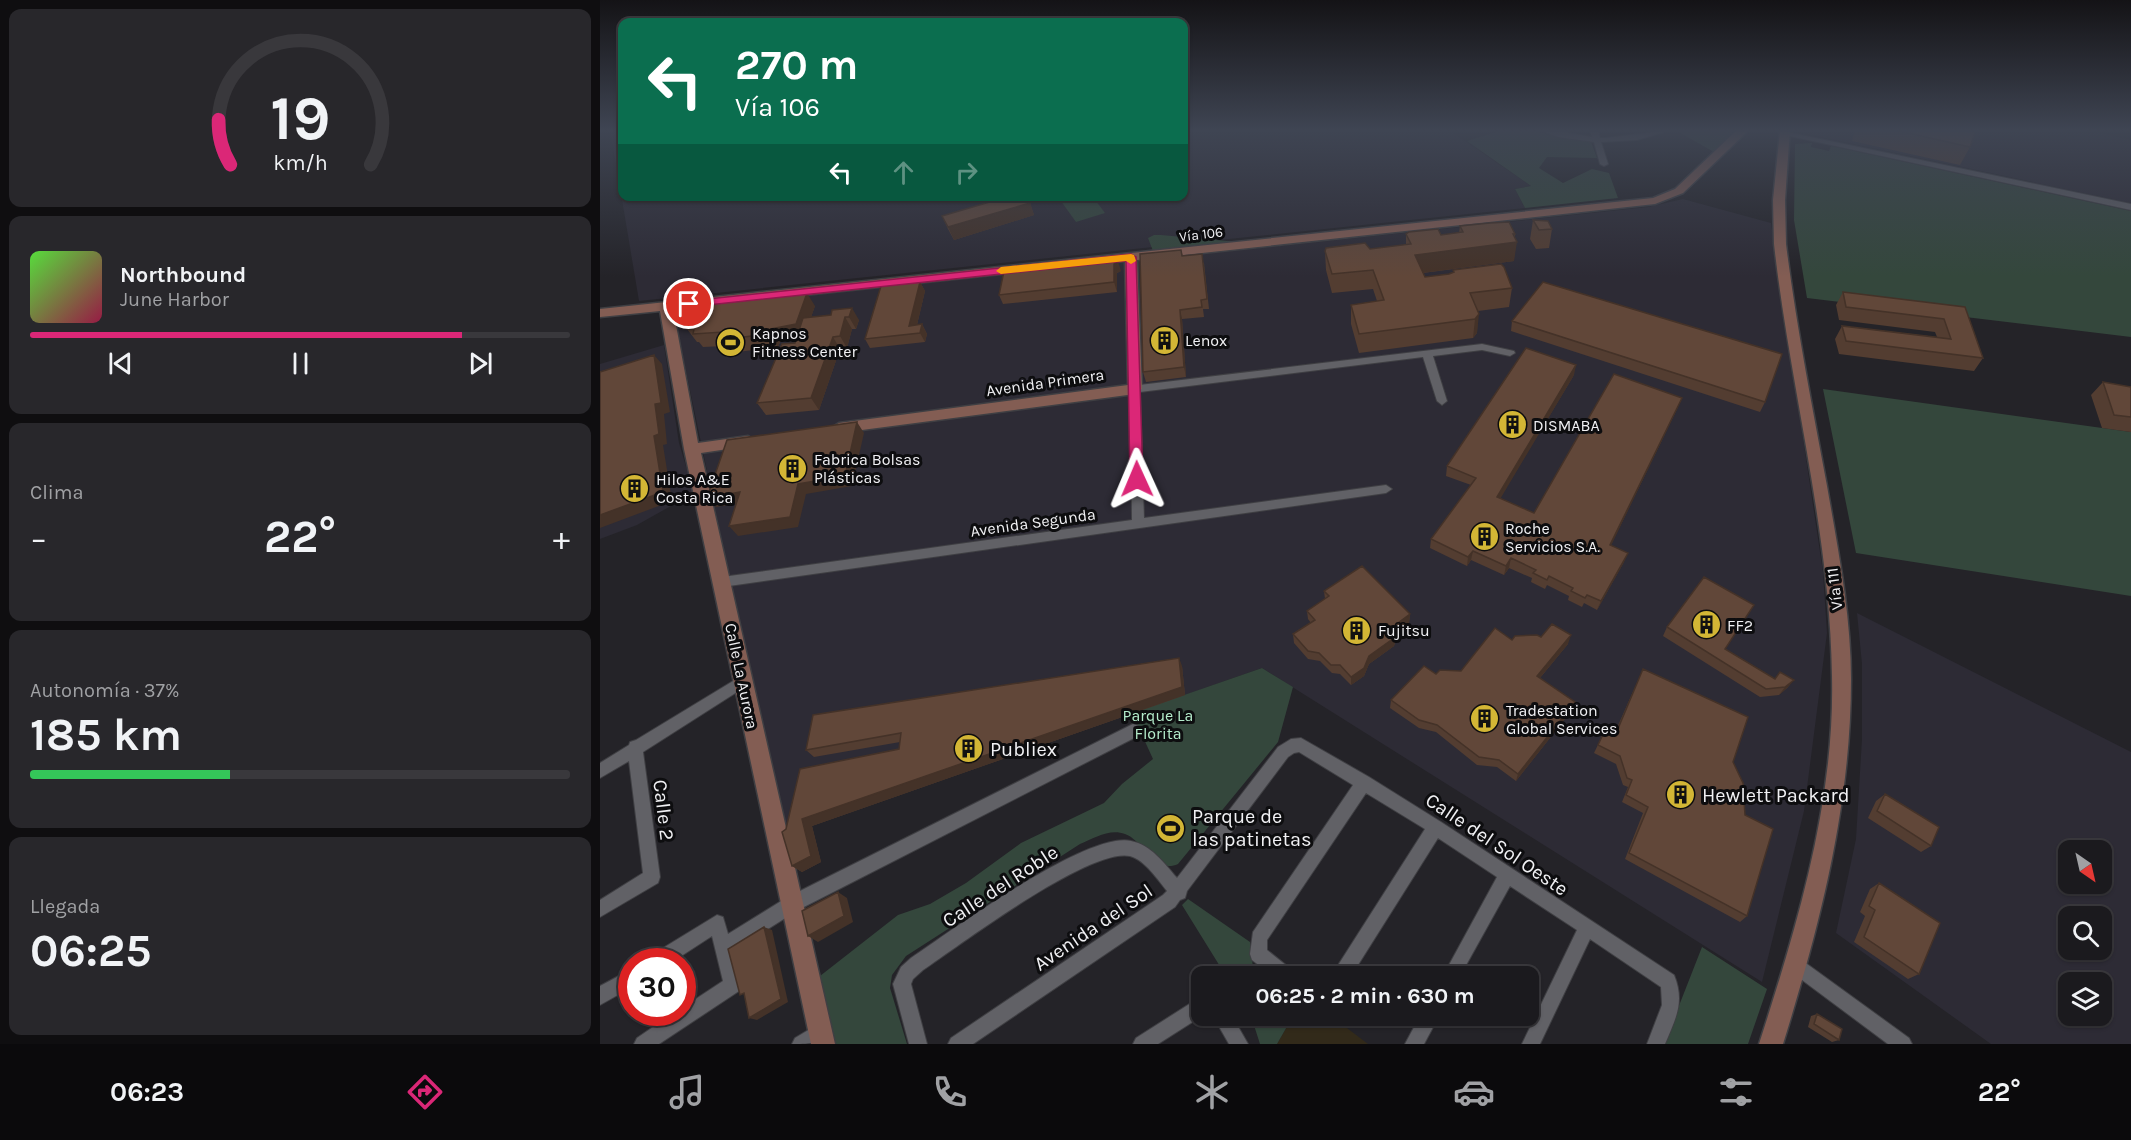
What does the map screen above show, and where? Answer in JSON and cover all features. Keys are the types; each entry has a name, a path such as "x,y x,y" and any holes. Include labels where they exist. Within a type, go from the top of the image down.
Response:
{"main road":[{"name":"Vía 106","path":"600,313 1655,201 1679,191 1692,179"},
{"name":"Vía 111","path":"1771,1044 1796,965 1825,848 1837,758 1840,673 1839,627 1829,541 1794,348 1779,224 1782,179"},
{"path":"1131,257 1135,388"},
{"name":"Calle La Aurora","path":"666,306 692,448 821,1038"},
{"name":"Avenida Primera","path":"823,430 1135,388"},
{"path":"692,448 764,439"}],"street":[{"path":"2001,179 2131,207"},
{"name":"Avenida Primera","path":"1135,388 1482,347 1510,352"},
{"path":"1427,354 1443,401"},
{"path":"1135,388 1138,524"},
{"name":"Avenida Segunda","path":"722,582 1386,489"},
{"path":"600,771 743,681"},
{"path":"723,947 792,904 1132,731"},
{"name":"Avenida del Sol","path":"957,1044 1154,913 1179,892 1283,752 1291,746 1301,746"},
{"name":"Calle del Sol Oeste","path":"1301,746 1436,827 1668,981 1673,993 1672,1005 1656,1044"},
{"name":"Calle 2","path":"600,909 652,877 635,747"},
{"path":"1273,966 1258,954 1259,938 1364,782"},
{"path":"1347,966 1436,827"},
{"name":"Calle del Roble","path":"918,1044 902,984 907,973 1074,863 1112,849 1128,848 1141,852 1179,892"},
{"path":"1457,966 1507,876"},
{"path":"643,1044 733,985 717,923 678,948"},
{"path":"1531,1044 1587,928"},
{"path":"1796,965 1903,1044"},
{"path":"600,996 618,985"},
{"path":"1142,1044 1191,1012"},
{"path":"1228,1026 1239,1044"},
{"path":"1414,1044 1424,1026"},
{"path":"801,1044 821,1038"}],"shaded area":[{"path":"1188,179 1520,179 1531,186 1515,189 1525,208 639,301 622,201 1188,201"},
{"path":"2017,179 2131,179 2131,203"},
{"path":"1683,199 1771,223 1823,572 1827,633 1804,811 1762,982 1262,668 784,835 673,310 1648,207"},
{"path":"664,345 679,443 694,493 637,525 600,539 600,364"},
{"path":"1857,613 2131,752 2131,1044 1991,1044 1836,933 1856,839 1862,739 1862,664"},
{"path":"1287,1026 1344,1026 1368,1044 1277,1044"}],"green space":[{"path":"1521,179 1556,179 1563,183 1572,179 1611,179 1618,198 1525,208 1515,189 1531,186"},
{"path":"1795,179 1982,179 2131,211 2131,337 1807,298 1794,220"},
{"path":"1061,201 1096,201 1105,213 1076,222"},
{"path":"1154,235 1238,242 1153,251 1148,238"},
{"path":"1823,389 2131,432 2131,596 1856,553"},
{"name":"Parque La Florita","path":"1262,668 1293,687 1278,742 1178,864 1163,865 1132,837 1119,832 1102,834 1080,844 906,956 892,975 890,988 907,1044 836,1044 820,976 898,915 930,904 966,883 1021,843 1104,803 1122,784 1153,759 1132,713"},
{"path":"1188,899 1250,942 1253,966 1220,966 1182,905"},
{"path":"1702,947 1767,989 1748,1044 1664,1044"},
{"path":"1254,1026 1287,1026 1277,1044 1260,1044"}],"building":[{"path":"993,201 1029,201 1030,203 948,227 942,216"},
{"path":"1533,220 1548,221 1552,229 1539,230"},
{"path":"1509,222 1517,242 1415,255 1425,277 1449,274 1454,272 1453,270 1501,264 1504,267 1512,288 1470,293 1479,314 1475,319 1359,334 1351,305 1384,300 1373,270 1332,274 1326,248 1365,243 1370,249 1411,244 1406,234 1409,232 1438,229 1441,235 1463,232 1460,226"},
{"name":"Lenox","path":"1181,250 1182,256 1202,254 1207,299 1201,300 1202,307 1180,310 1184,367 1143,372 1140,254"},
{"path":"1110,257 1118,261 1114,264 1114,282 999,295 1004,271 1104,260"},
{"path":"920,282 909,326 922,324 920,333 865,339 881,286"},
{"path":"1543,282 1782,354 1765,402 1512,321"},
{"path":"1843,292 1965,307 1983,358 1846,341 1842,326 1951,339 1944,319 1846,307"},
{"path":"807,293 796,324 771,329 769,334 719,340 723,332 693,334 694,329 687,329 698,303"},
{"path":"852,308 849,317 845,317 840,336 833,337 811,398 757,403 782,344 795,343 803,318 831,315 832,310"},
{"path":"1526,348 1576,365 1497,497 1534,513 1614,374 1682,398 1610,545 1628,553 1601,601 1587,595 1585,598 1571,591 1573,588 1549,576 1547,580 1533,573 1536,570 1511,558 1506,566 1473,551 1468,557 1431,539 1476,478 1447,466"},
{"path":"654,355 661,403 655,404 659,434 654,436 663,492 600,515 600,372"},
{"path":"2103,382 2131,387 2131,417 2114,415"},
{"name":"Fabrica Bolsas Plásticas","path":"857,422 845,476 798,484 790,517 729,526 740,492 707,498 727,440"},
{"name":"Fujitsu","path":"1362,566 1410,614 1398,623 1394,638 1369,656 1364,668 1351,677 1340,665 1331,665 1319,653 1308,651 1293,634 1315,620 1307,611 1329,596 1324,591"},
{"name":"FF2","path":"1704,577 1754,605 1725,649 1775,679 1780,672 1794,680 1785,687 1766,689 1667,627"},
{"name":"Tradestation Global Services","path":"1552,624 1571,635 1537,676 1575,702 1518,774 1499,760 1479,757 1437,725 1419,720 1391,700 1424,666 1436,674 1440,670 1461,671 1495,628 1512,640 1515,636 1537,635 1541,637"},
{"name":"Publiex","path":"1179,658 1182,687 802,819 811,856 792,866 782,832 786,829 800,769 899,749 901,733 806,750 813,715"},
{"name":"Hewlett Packard","path":"1643,669 1748,717 1733,762 1743,783 1745,815 1773,829 1747,916 1629,853 1648,807 1626,795 1632,780 1627,778 1620,756 1598,745 1607,726 1617,731"},
{"path":"1885,794 1939,827 1931,846 1877,811"},
{"path":"1879,883 1940,923 1919,974 1864,937 1875,910 1869,906"},
{"path":"838,892 844,916 808,936 802,911"},
{"path":"764,927 781,999 749,1018 744,993 740,995 728,949"},
{"path":"1817,1014 1842,1029 1839,1040 1814,1024"}],"slow traffic":[{"path":"1001,271 1131,257 1131,261"}],"place":[{"name":"Lenox","path":"1164,340"},
{"name":"Kapnos Fitness Center","path":"731,342"},
{"name":"DISMABA","path":"1512,425"},
{"name":"Fabrica Bolsas Plásticas","path":"793,468"},
{"name":"Hilos A&E Costa Rica","path":"635,488"},
{"name":"Roche Servicios S.A.","path":"1484,537"},
{"name":"FF2","path":"1706,625"},
{"name":"Fujitsu","path":"1357,630"},
{"name":"Tradestation Global Services","path":"1485,719"},
{"name":"Publiex","path":"969,749"},
{"name":"Hewlett Packard","path":"1681,795"},
{"name":"Parque de las patinetas","path":"1171,828"}],"route":[{"path":"689,304 1131,257 1137,479"}]}
